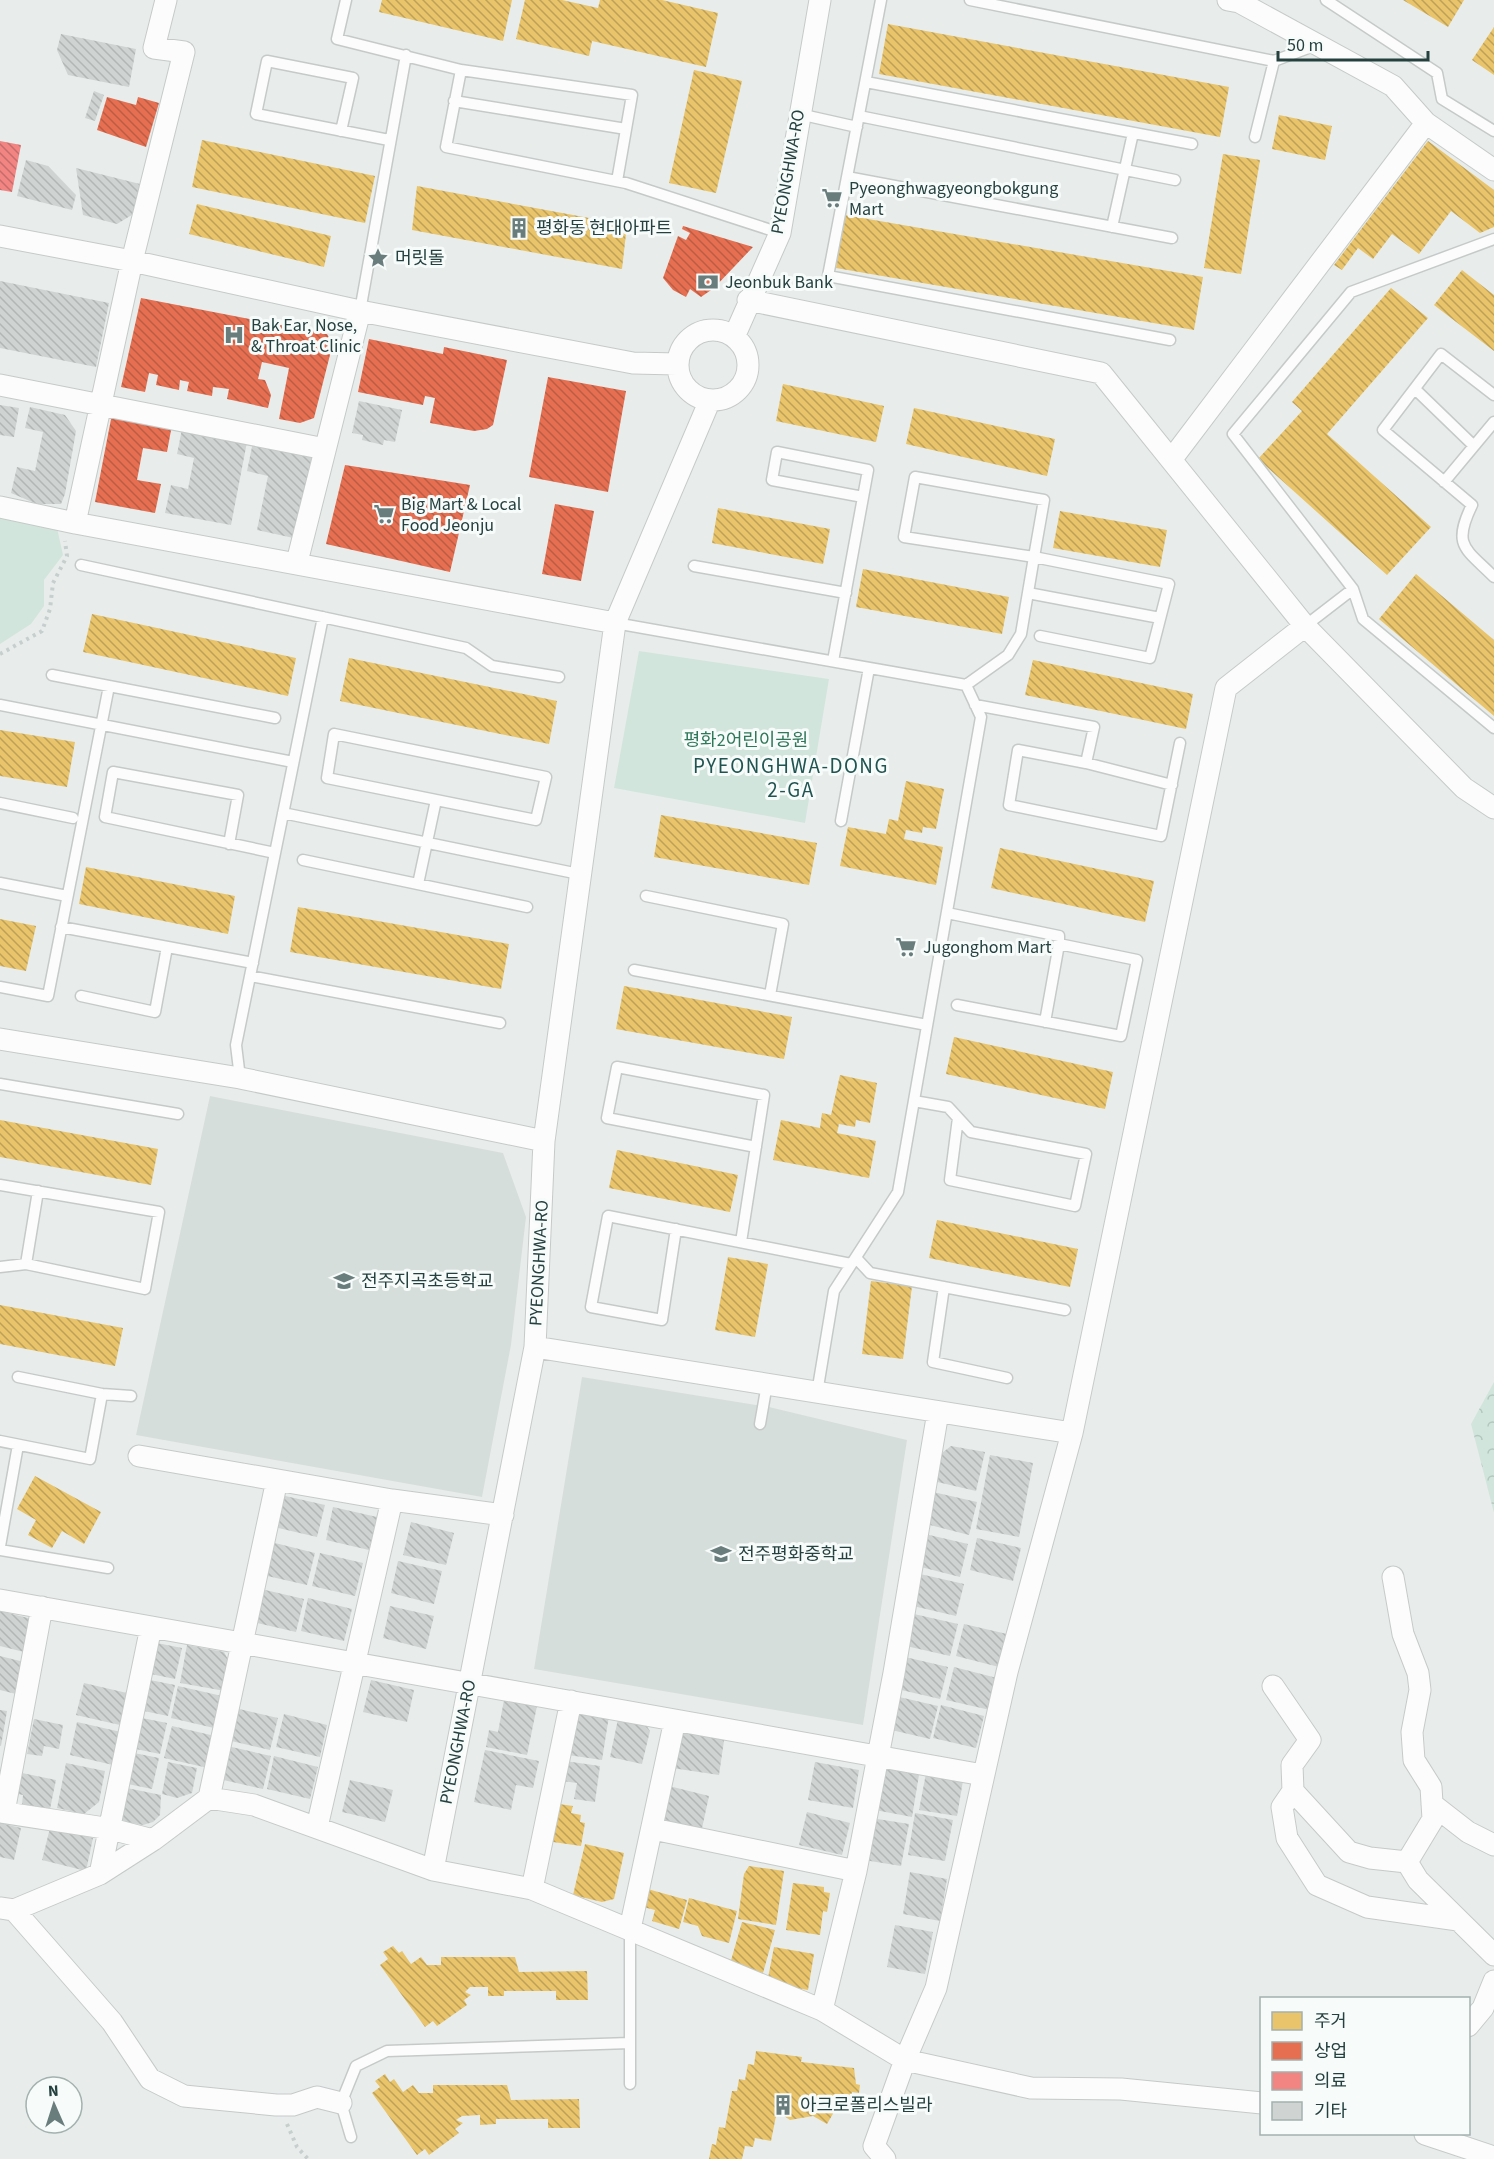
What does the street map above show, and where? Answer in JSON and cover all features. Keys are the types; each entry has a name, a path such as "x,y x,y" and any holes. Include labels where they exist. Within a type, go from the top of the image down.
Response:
{"street":[{"path":"158,34 166,0"},
{"path":"69,529 184,52 154,48 166,0"},
{"name":"PYEONGHWA-RO","path":"734,337 748,300 780,233 798,114 820,0"},
{"path":"1235,1 1393,86 1426,123 1494,170"},
{"path":"1172,460 1426,123"},
{"path":"0,236 132,261 360,312 633,363 677,364"},
{"path":"748,300 1101,373 1305,626 1464,788 1494,808"},
{"path":"297,562 360,312"},
{"path":"717,330 734,337 744,348 748,363 745,377 731,394 710,400 697,396 686,388 677,364 684,346 698,333 717,330"},
{"path":"0,385 326,449"},
{"name":"PYEONGHWA-RO","path":"433,1870 535,1347 544,1141 615,623 710,400"},
{"path":"0,507 69,529 297,562 615,623"},
{"path":"885,2159 874,2146 905,2060 936,1988 1006,1672 1072,1433 1226,688 1305,626"},
{"path":"0,1039 240,1078 544,1141"},
{"path":"535,1347 1072,1433"},
{"path":"822,2010 856,1871 938,1412"},
{"path":"139,1456 392,1500 503,1515"},
{"path":"277,1480 209,1798 153,1840 100,1874 7,1909 112,2022 150,2079 184,2096 276,2105 293,2105 318,2097 341,2103"},
{"path":"317,1827 392,1500"},
{"path":"1393,1577 1403,1634 1418,1673 1420,1690 1412,1732 1414,1760 1431,1787 1433,1819 1407,1862"},
{"path":"0,1600 983,1775"},
{"path":"42,1607 2,1812 111,1829 153,1840"},
{"path":"100,1874 151,1627"},
{"path":"1273,1686 1310,1740 1292,1765 1293,1791 1282,1807 1287,1838 1317,1885 1367,1907 1458,1920"},
{"path":"532,1889 571,1701"},
{"path":"630,1929 675,1720"},
{"path":"1293,1791 1349,1852 1370,1858 1407,1862"},
{"path":"209,1798 254,1805 433,1870 532,1889 822,2010 905,2060 1031,2088 1121,2089 1260,2103"},
{"path":"1432,1804 1468,1832 1494,1845"},
{"path":"653,1829 856,1871"},
{"path":"1407,1862 1418,1880 1494,1955"},
{"path":"1470,2024 1483,2008 1494,1981"},
{"path":"1431,2135 1494,2157"}],"lane":[{"path":"346,0 338,39 461,70 632,95 617,181"},
{"path":"881,0 828,276 1170,340"},
{"path":"970,0 1274,61 1316,44"},
{"path":"1326,0 1437,73 1442,99 1494,131"},
{"path":"360,312 406,55"},
{"path":"1255,137 1274,61"},
{"path":"341,131 353,78 267,62 256,114 341,131 390,140"},
{"path":"461,70 446,147 617,181 780,233"},
{"path":"866,82 1192,144"},
{"path":"454,101 626,129"},
{"path":"798,114 858,122 1176,180"},
{"path":"1112,227 1132,133"},
{"path":"848,177 1172,238"},
{"path":"1494,239 1351,292 1233,434 1353,589 1363,619 1494,728"},
{"path":"1494,395 1441,354 1383,430 1472,505 1461,526 1464,547 1494,577"},
{"path":"1415,389 1474,446"},
{"path":"1444,482 1494,422"},
{"path":"833,661 868,470 777,453 772,480 863,497"},
{"path":"615,623 966,685 1008,655 1021,634 1034,557 1044,500 915,477 904,537 1034,557 1169,584 1150,657 1040,636"},
{"path":"81,565 466,648 492,666 559,678"},
{"path":"694,566 846,593"},
{"path":"1305,626 1353,589"},
{"path":"1028,593 1160,618"},
{"path":"240,1078 236,1045 323,617"},
{"path":"841,821 868,668"},
{"path":"52,675 275,718"},
{"path":"817,1393 834,1291 898,1192 981,717 966,685"},
{"path":"0,987 48,996 109,686"},
{"path":"0,705 293,762"},
{"path":"975,705 1094,727 1086,763"},
{"path":"334,734 546,777 536,820 436,800 327,778 334,734"},
{"path":"1172,784 1086,763 1018,750 1009,805 1161,836 1172,784 1180,743"},
{"path":"229,844 238,795 113,772 105,817 229,844 275,853"},
{"path":"418,884 436,800"},
{"path":"0,803 73,818"},
{"path":"283,813 579,874"},
{"path":"303,860 527,907"},
{"path":"0,883 68,896"},
{"path":"646,897 783,924 770,995"},
{"path":"947,914 1059,936 1044,1022"},
{"path":"62,927 253,963"},
{"path":"957,1005 1121,1036 1137,960 1059,944"},
{"path":"81,996 155,1012 167,947"},
{"path":"634,970 927,1025"},
{"path":"250,976 500,1023"},
{"path":"741,1242 756,1147 764,1095 617,1067 607,1118 756,1147"},
{"path":"0,1084 178,1114"},
{"path":"914,1101 948,1107 971,1132 1086,1154 1075,1206 950,1180 958,1118"},
{"path":"0,1185 159,1212 146,1290 26,1264 0,1267"},
{"path":"26,1264 38,1191"},
{"path":"676,1229 662,1320 591,1307 609,1216 854,1261 870,1273 1065,1310"},
{"path":"945,1287 933,1362 1007,1378"},
{"path":"18,1377 102,1394 131,1396"},
{"path":"760,1424 767,1384"},
{"path":"0,1441 90,1459 102,1394"},
{"path":"18,1445 0,1548 108,1568"},
{"path":"630,1929 630,2084"},
{"path":"351,2137 341,2103 356,2066 387,2051 630,2043"}],"path":[{"path":"0,654 42,630 50,609 53,582 67,556 69,529"},
{"path":"276,2105 297,2147 308,2159"}],"shaded area":[{"name":"전주지곡초등학교","path":"210,1096 503,1153 526,1217 511,1345 482,1497 136,1435"},
{"name":"전주평화중학교","path":"582,1377 769,1407 907,1440 863,1725 534,1669"}],"green space":[{"path":"0,516 57,528 63,555 44,580 44,606 31,624 0,644"},
{"name":"평화2어린이공원","path":"639,651 829,679 805,823 614,788"},
{"path":"1494,1382 1494,1513 1471,1424"}],"building: 주거":[{"path":"382,0 512,0 503,41 379,12"},
{"path":"525,0 562,0 598,8 600,0 662,0 718,13 706,67 592,41 589,56 516,39"},
{"path":"1403,0 1464,0 1448,27"},
{"path":"888,24 1229,87 1220,137 879,74"},
{"path":"1494,27 1494,75 1472,60"},
{"path":"694,70 742,81 716,193 669,183"},
{"path":"1279,115 1332,126 1325,160 1272,149"},
{"path":"202,140 375,176 365,223 192,187"},
{"path":"1428,141 1494,190 1494,227 1480,233 1451,211 1419,254 1392,234 1373,259 1358,248 1342,270 1334,265"},
{"path":"1223,154 1260,160 1241,274 1204,268"},
{"name":"평화동 현대아파트","path":"417,186 627,225 622,269 412,230"},
{"path":"197,204 331,236 324,267 189,234"},
{"path":"845,215 1203,277 1194,330 836,268"},
{"path":"1462,270 1494,295 1494,351 1434,305"},
{"path":"1391,288 1428,318 1327,434 1431,527 1387,575 1258,459 1302,411 1292,402"},
{"path":"783,384 884,406 876,442 776,421"},
{"path":"914,408 1055,439 1047,476 906,444"},
{"path":"718,508 830,529 823,564 712,543"},
{"path":"1060,511 1167,530 1160,567 1053,548"},
{"path":"863,569 1009,597 1002,634 856,607"},
{"path":"1416,574 1494,640 1494,716 1379,619"},
{"path":"92,614 296,658 288,696 83,652"},
{"path":"349,658 557,701 549,744 340,701"},
{"path":"1033,660 1193,694 1186,729 1025,695"},
{"path":"0,730 75,742 67,787 0,776"},
{"path":"906,781 944,789 936,829 923,827 922,833 906,830 904,839 943,847 936,885 840,866 848,827 886,834 889,819 898,821"},
{"path":"661,815 817,843 809,885 654,857"},
{"path":"1000,848 1154,881 1145,922 991,888"},
{"path":"86,867 235,896 228,934 79,904"},
{"path":"298,907 509,944 501,989 290,952"},
{"path":"0,919 36,926 26,971 0,966"},
{"path":"624,986 792,1017 784,1059 616,1029"},
{"path":"954,1037 1113,1072 1105,1109 946,1074"},
{"path":"840,1075 877,1083 870,1123 856,1120 855,1127 839,1124 837,1133 876,1141 869,1178 773,1160 781,1120 820,1128 822,1113 831,1115"},
{"path":"0,1120 158,1149 151,1185 0,1157"},
{"path":"617,1150 738,1175 730,1212 609,1188"},
{"path":"937,1220 1078,1249 1070,1287 929,1258"},
{"path":"728,1257 768,1264 755,1337 715,1330"},
{"path":"871,1281 912,1286 903,1359 862,1354"},
{"path":"0,1305 123,1328 115,1366 0,1344"},
{"path":"35,1476 101,1512 84,1544 62,1531 52,1548 28,1535 36,1520 17,1509"},
{"path":"559,1804 573,1806 571,1813 581,1815 580,1822 585,1823 581,1846 553,1842"},
{"path":"585,1844 624,1853 614,1899 602,1902 573,1895"},
{"path":"749,1866 784,1871 776,1925 738,1919 744,1874"},
{"path":"793,1883 824,1887 824,1892 830,1893 827,1912 823,1911 820,1935 786,1930"},
{"path":"644,1888 687,1900 679,1929 652,1921 655,1910 639,1906"},
{"path":"689,1898 737,1911 729,1943 702,1936 698,1926 683,1922"},
{"path":"742,1922 775,1930 763,1973 730,1964"},
{"path":"393,1946 399,1953 402,1951 411,1964 421,1957 427,1965 441,1965 441,1957 515,1957 519,1972 587,1971 588,2000 556,2000 556,1991 504,1991 504,1996 488,1996 488,1987 470,1987 465,1992 471,1995 464,2000 467,2005 437,2026 433,2021 425,2027 380,1965 388,1959 383,1952"},
{"path":"774,1947 814,1954 808,1990 767,1983"},
{"name":"아크로폴리스빌라","path":"756,2051 802,2057 801,2062 854,2068 856,2084 860,2085 859,2093 852,2092 852,2099 844,2095 827,2124 813,2116 790,2120 777,2111 771,2141 755,2138 753,2147 745,2146 742,2159 709,2159 712,2144 716,2145 719,2127 725,2128 732,2091 737,2091 739,2079 745,2080 748,2064 754,2065"},
{"path":"385,2074 390,2082 394,2079 403,2092 413,2085 419,2093 433,2093 433,2085 507,2085 511,2100 579,2099 580,2128 548,2128 548,2119 496,2119 496,2124 480,2125 480,2115 462,2116 456,2120 463,2123 455,2129 459,2133 429,2155 425,2149 417,2155 372,2093 380,2087 375,2081"}],"building: 상업":[{"path":"107,97 136,105 138,97 159,103 146,147 97,130"},
{"path":"683,226 753,247 714,288 701,297 690,289 686,297 673,290 663,278 678,236 686,240 690,233 682,229"},
{"path":"141,298 327,334 331,341 331,351 314,418 300,423 279,419 289,368 262,362 258,379 265,380 271,395 268,408 227,399 229,389 213,387 212,396 187,391 189,382 180,380 179,390 156,385 158,375 149,373 145,392 121,387"},
{"path":"369,339 443,354 444,347 507,360 493,425 487,429 474,431 430,423 435,398 425,396 423,405 358,392"},
{"path":"548,377 626,391 608,492 529,477"},
{"path":"112,414 172,425 167,452 143,448 137,480 161,484 155,513 95,502"},
{"path":"345,465 470,485 450,572 326,544"},
{"path":"555,504 594,511 581,581 542,574"}],"building: 의료":[{"path":"0,141 21,145 12,192 0,190"}],"building: 기타":[{"path":"61,34 136,49 129,87 68,75 57,50"},
{"path":"94,91 104,95 95,121 85,118"},
{"path":"26,160 48,166 76,195 72,210 17,196"},
{"path":"76,168 140,184 135,213 117,224 83,215"},
{"path":"0,281 109,303 96,367 0,348"},
{"path":"359,401 402,410 395,442 384,440 383,445 362,440 363,435 352,433"},
{"path":"0,405 19,408 14,437 0,435"},
{"path":"30,407 65,415 76,431 65,494 61,504 37,504 11,493 17,467 35,471 43,432 25,428"},
{"path":"182,429 247,442 231,525 165,513 171,485 188,489 194,458 177,454"},
{"path":"253,442 316,455 298,539 257,530 268,476 247,471"},
{"path":"951,1446 985,1452 976,1491 933,1481 938,1456"},
{"path":"990,1455 1033,1463 1019,1537 976,1529"},
{"path":"933,1492 977,1502 969,1535 926,1524"},
{"path":"281,1495 325,1505 317,1537 274,1527"},
{"path":"333,1507 377,1517 369,1550 326,1540"},
{"path":"411,1522 454,1533 446,1565 403,1555"},
{"path":"925,1534 968,1544 960,1577 917,1566"},
{"path":"977,1538 1021,1548 1013,1581 970,1570"},
{"path":"271,1542 315,1553 307,1585 263,1575"},
{"path":"320,1553 363,1563 355,1596 312,1586"},
{"path":"398,1561 442,1571 434,1604 391,1593"},
{"path":"920,1574 964,1584 956,1616 913,1606"},
{"path":"261,1589 304,1599 296,1632 253,1622"},
{"path":"308,1598 352,1609 344,1641 301,1631"},
{"path":"390,1606 434,1616 426,1649 383,1638"},
{"path":"0,1611 32,1619 24,1652 0,1646"},
{"path":"914,1614 958,1624 950,1656 906,1646"},
{"path":"964,1624 1007,1634 999,1667 956,1656"},
{"path":"152,1642 182,1648 175,1679 146,1673"},
{"path":"187,1645 224,1652 230,1663 225,1691 180,1683"},
{"path":"0,1656 24,1662 16,1694 0,1690"},
{"path":"905,1657 948,1667 940,1699 897,1689"},
{"path":"954,1667 997,1678 990,1710 946,1700"},
{"path":"145,1679 175,1685 168,1716 139,1710"},
{"path":"371,1680 414,1690 407,1722 363,1712"},
{"path":"84,1683 127,1693 120,1725 76,1715"},
{"path":"178,1686 222,1696 214,1728 171,1718"},
{"path":"895,1696 938,1706 930,1739 887,1729"},
{"path":"504,1700 537,1706 527,1755 486,1747 489,1730 498,1732"},
{"path":"941,1705 984,1716 976,1748 933,1738"},
{"path":"235,1708 278,1718 270,1750 227,1740"},
{"path":"0,1710 7,1711 1,1746 0,1745"},
{"path":"586,1711 609,1716 602,1760 568,1755 575,1718"},
{"path":"284,1714 327,1725 320,1757 276,1747"},
{"path":"137,1717 167,1723 160,1754 131,1748"},
{"path":"34,1719 63,1725 59,1749 44,1746 42,1756 27,1754"},
{"path":"618,1719 646,1725 650,1731 642,1764 610,1757"},
{"path":"77,1722 121,1732 113,1765 70,1755"},
{"path":"172,1726 215,1736 208,1768 164,1758"},
{"path":"689,1729 725,1734 719,1775 672,1768 677,1738"},
{"path":"227,1746 271,1756 263,1789 219,1779"},
{"path":"485,1750 539,1761 533,1788 516,1785 511,1810 474,1802"},
{"path":"129,1752 159,1758 152,1789 123,1783"},
{"path":"274,1756 318,1767 310,1799 267,1789"},
{"path":"565,1761 600,1766 595,1802 574,1799 577,1783 562,1781"},
{"path":"168,1762 197,1768 192,1793 177,1798 162,1794"},
{"path":"815,1762 859,1770 853,1808 808,1800"},
{"path":"66,1763 105,1771 99,1802 84,1814 57,1808"},
{"path":"882,1768 919,1775 912,1817 875,1810"},
{"path":"927,1768 964,1775 957,1816 919,1810"},
{"path":"17,1772 56,1780 50,1809 22,1804 23,1795 13,1793"},
{"path":"350,1780 393,1790 385,1822 342,1812"},
{"path":"669,1786 709,1796 701,1833 660,1824"},
{"path":"122,1787 161,1795 160,1815 153,1822 143,1825 116,1820"},
{"path":"807,1812 850,1823 842,1855 799,1845"},
{"path":"915,1813 953,1820 945,1861 908,1855"},
{"path":"871,1818 909,1824 901,1866 864,1860"},
{"path":"0,1823 21,1828 14,1860 0,1857"},
{"path":"50,1828 93,1838 86,1871 42,1860"},
{"path":"910,1872 947,1879 940,1921 903,1914"},
{"path":"895,1925 933,1932 925,1974 887,1967"}],"place":[{"name":"Pyeonghwagyeongbokgung Mart","path":"832,198"},
{"name":"평화동 현대아파트","path":"519,228"},
{"name":"머릿돌","path":"378,258"},
{"name":"Jeonbuk Bank","path":"708,282"},
{"name":"Bak Ear, Nose, & Throat Clinic","path":"234,335"},
{"name":"Big Mart & Local Food Jeonju","path":"384,514"},
{"name":"Jugonghom Mart","path":"906,947"},
{"name":"전주지곡초등학교","path":"344,1281"},
{"name":"전주평화중학교","path":"721,1554"},
{"name":"아크로폴리스빌라","path":"783,2105"}],"district":[{"name":"PYEONGHWA-DONG 2-GA","path":"791,778"}]}
